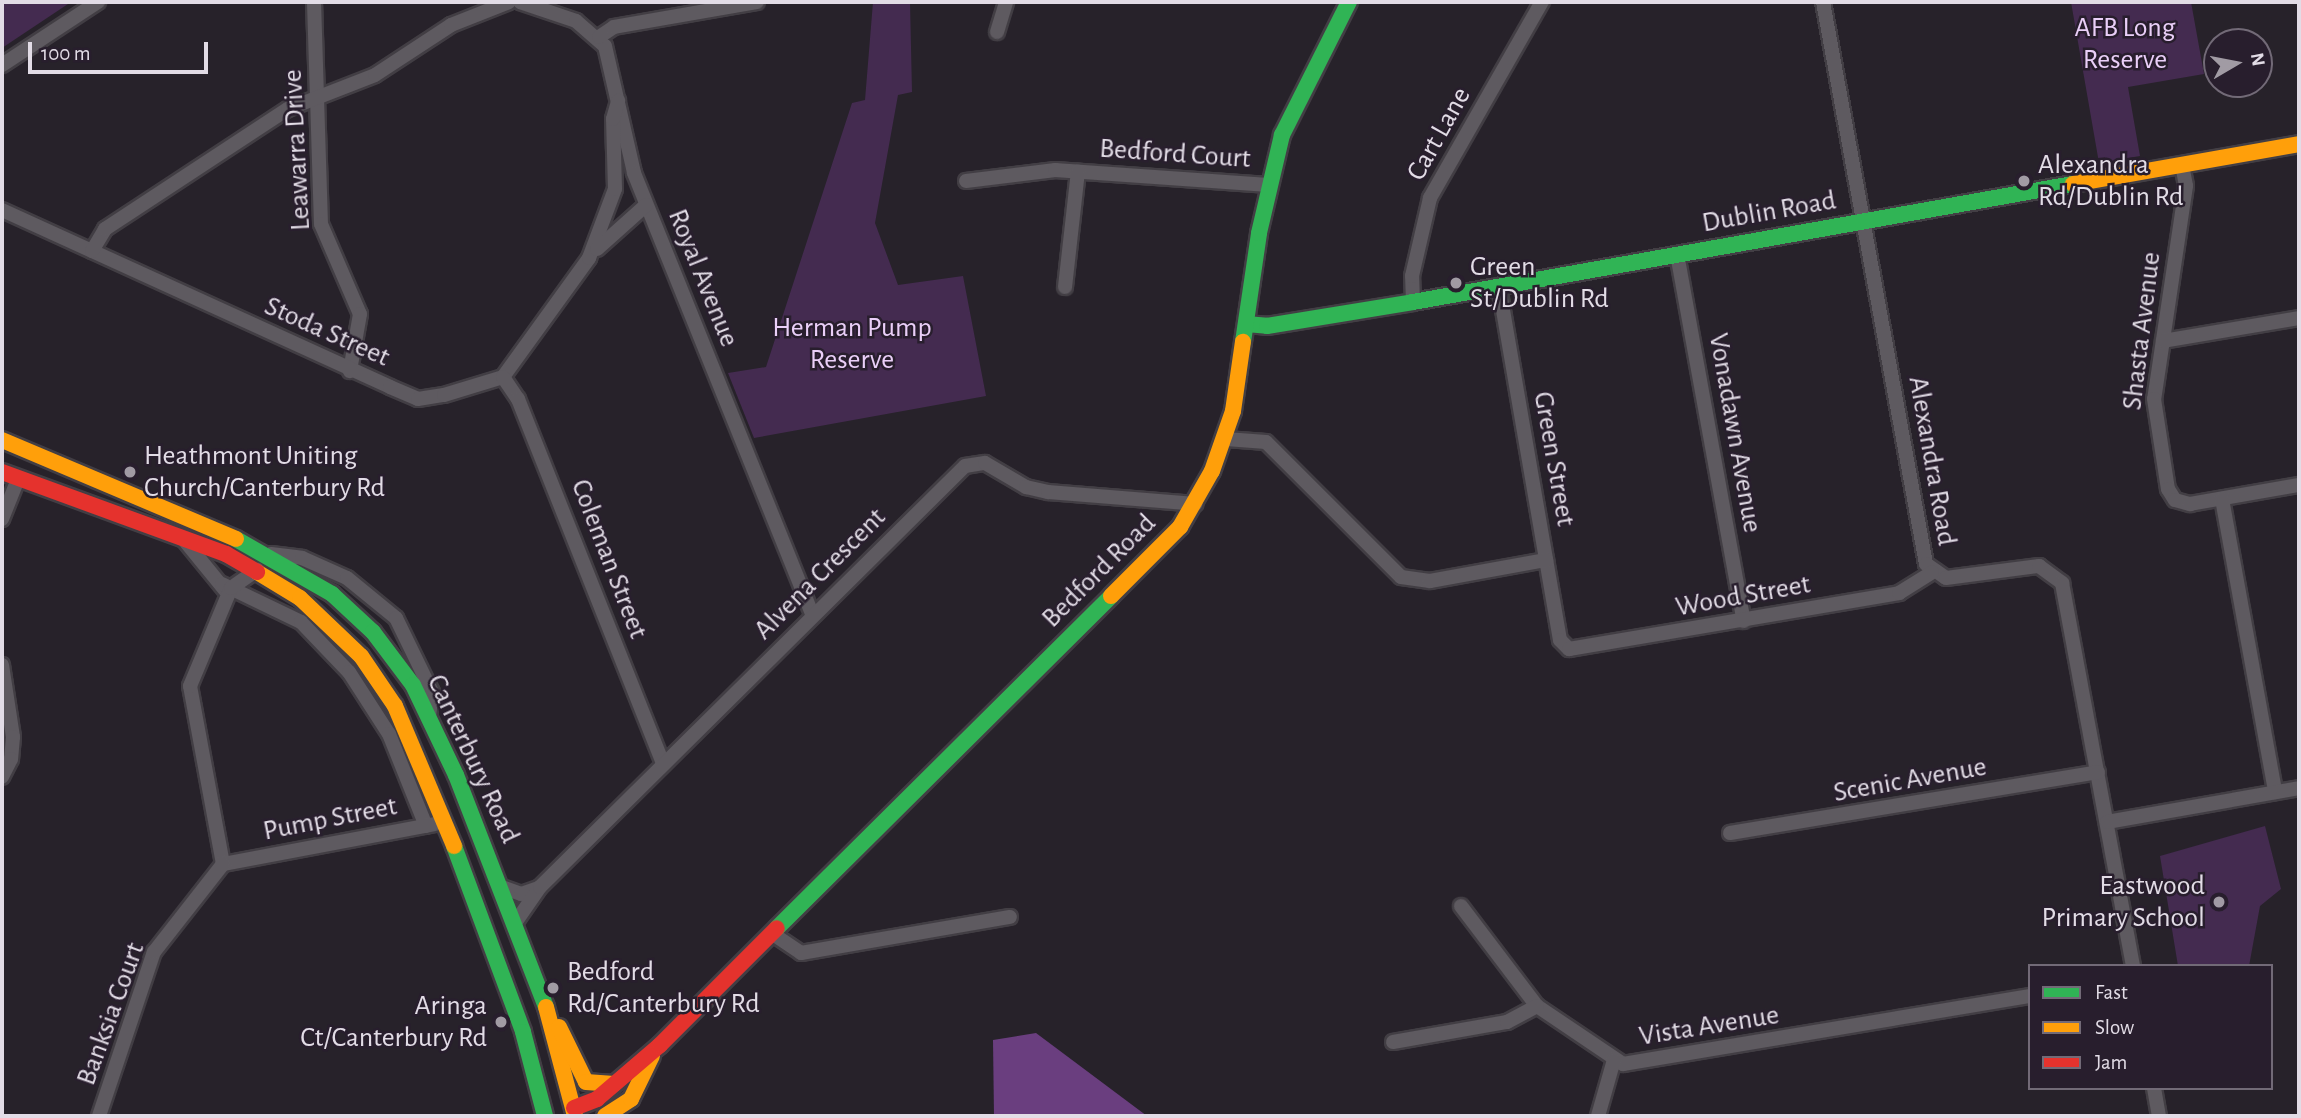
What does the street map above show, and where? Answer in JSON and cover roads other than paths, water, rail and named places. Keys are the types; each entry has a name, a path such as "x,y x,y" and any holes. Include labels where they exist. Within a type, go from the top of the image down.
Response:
{"main road":[{"name":"Bedford Road","path":"546,1116 575,1112 614,1084 660,1045 1139,570 1196,504 1226,439 1268,186 1282,135 1349,2"},
{"name":"Dublin Road","path":"1247,324 1267,326 1413,302 2299,144"},
{"name":"Canterbury Road","path":"2,440 266,553 353,612 392,656 429,715 502,887 542,992 575,1112"},
{"path":"18,479 29,451"},
{"name":"Canterbury Road","path":"2,472 178,534 257,570 300,598 370,668 406,727 446,822 523,1032 546,1116"},
{"path":"542,992 586,1082 614,1084"},
{"name":"Bedford Road","path":"626,1116 631,1099 660,1045"},
{"name":"Bedford Road","path":"605,1116 631,1099"}],"street":[{"path":"2,65 98,2"},
{"name":"Leawarra Drive","path":"314,2 321,224 360,314 351,370"},
{"path":"92,251 105,229 288,109 374,75 451,25 509,2"},
{"path":"520,2 553,9 600,37 614,27 757,2"},
{"path":"997,32 1006,2"},
{"name":"Cart Lane","path":"1413,302 1412,276 1430,198 1542,2"},
{"name":"Alexandra Road","path":"1824,2 1926,564 1932,572 1946,579 2039,566 2062,583 2133,964"},
{"name":"Royal Avenue","path":"600,37 646,205 813,615"},
{"path":"589,258 615,189 613,119 618,101"},
{"name":"Shasta Avenue","path":"2182,165 2186,186 2154,399 2168,489 2183,503 2299,485"},
{"name":"Bedford Court","path":"966,181 1030,170 1268,186"},
{"name":"Bedford Court","path":"1065,287 1078,172"},
{"path":"503,377 589,258 646,205"},
{"name":"Stoda Street","path":"2,209 418,399 477,389 503,377"},
{"name":"Vonadawn Avenue","path":"1678,254 1744,621"},
{"name":"Green Street","path":"1499,287 1560,640"},
{"path":"2163,341 2299,318"},
{"name":"Coleman Street","path":"503,377 518,398 663,763"},
{"path":"1226,439 1266,442 1401,577 1430,581 1546,560"},
{"name":"Alvena Crescent","path":"515,923 540,887 813,615 972,462 1048,492 1196,504"},
{"path":"2,519 18,479"},
{"path":"2222,499 2275,792"},
{"path":"178,534 226,590 301,622 349,673 389,734 426,826"},
{"path":"266,553 302,558 347,578 396,618 432,692 429,715"},
{"path":"223,864 190,686 226,590 257,570"},
{"name":"Wood Street","path":"1560,640 1569,649 1582,651 1899,593 1932,572"},
{"path":"2,666 13,737 11,759 2,777"},
{"name":"Scenic Avenue","path":"1730,834 2098,772"},
{"path":"2107,822 2299,788"},
{"name":"Pump Street","path":"223,864 446,822"},
{"name":"Banksia Court","path":"99,1116 154,952 223,864"},
{"path":"502,887 521,894 540,887"},
{"name":"Vista Avenue","path":"1461,906 1537,1006 1614,1060 1633,1064 2028,996"},
{"path":"773,934 801,953 1010,917"},
{"path":"1393,1042 1507,1021 1537,1006"},
{"path":"1598,1116 1614,1060"},
{"path":"2154,1090 2159,1116"}],"place":[{"name":"Alexandra Rd/Dublin Rd","path":"2024,181"},
{"name":"Green St/Dublin Rd","path":"1456,283"},
{"name":"Heathmont Uniting Church/Canterbury Rd","path":"130,472"},
{"name":"Eastwood Primary School","path":"2219,902"},
{"name":"Bedford Rd/Canterbury Rd","path":"553,988"},
{"name":"Aringa Ct/Canterbury Rd","path":"501,1022"}],"park label":[{"name":"AFB Long Reserve","path":"2125,44"},
{"name":"Herman Pump Reserve","path":"852,344"}]}
